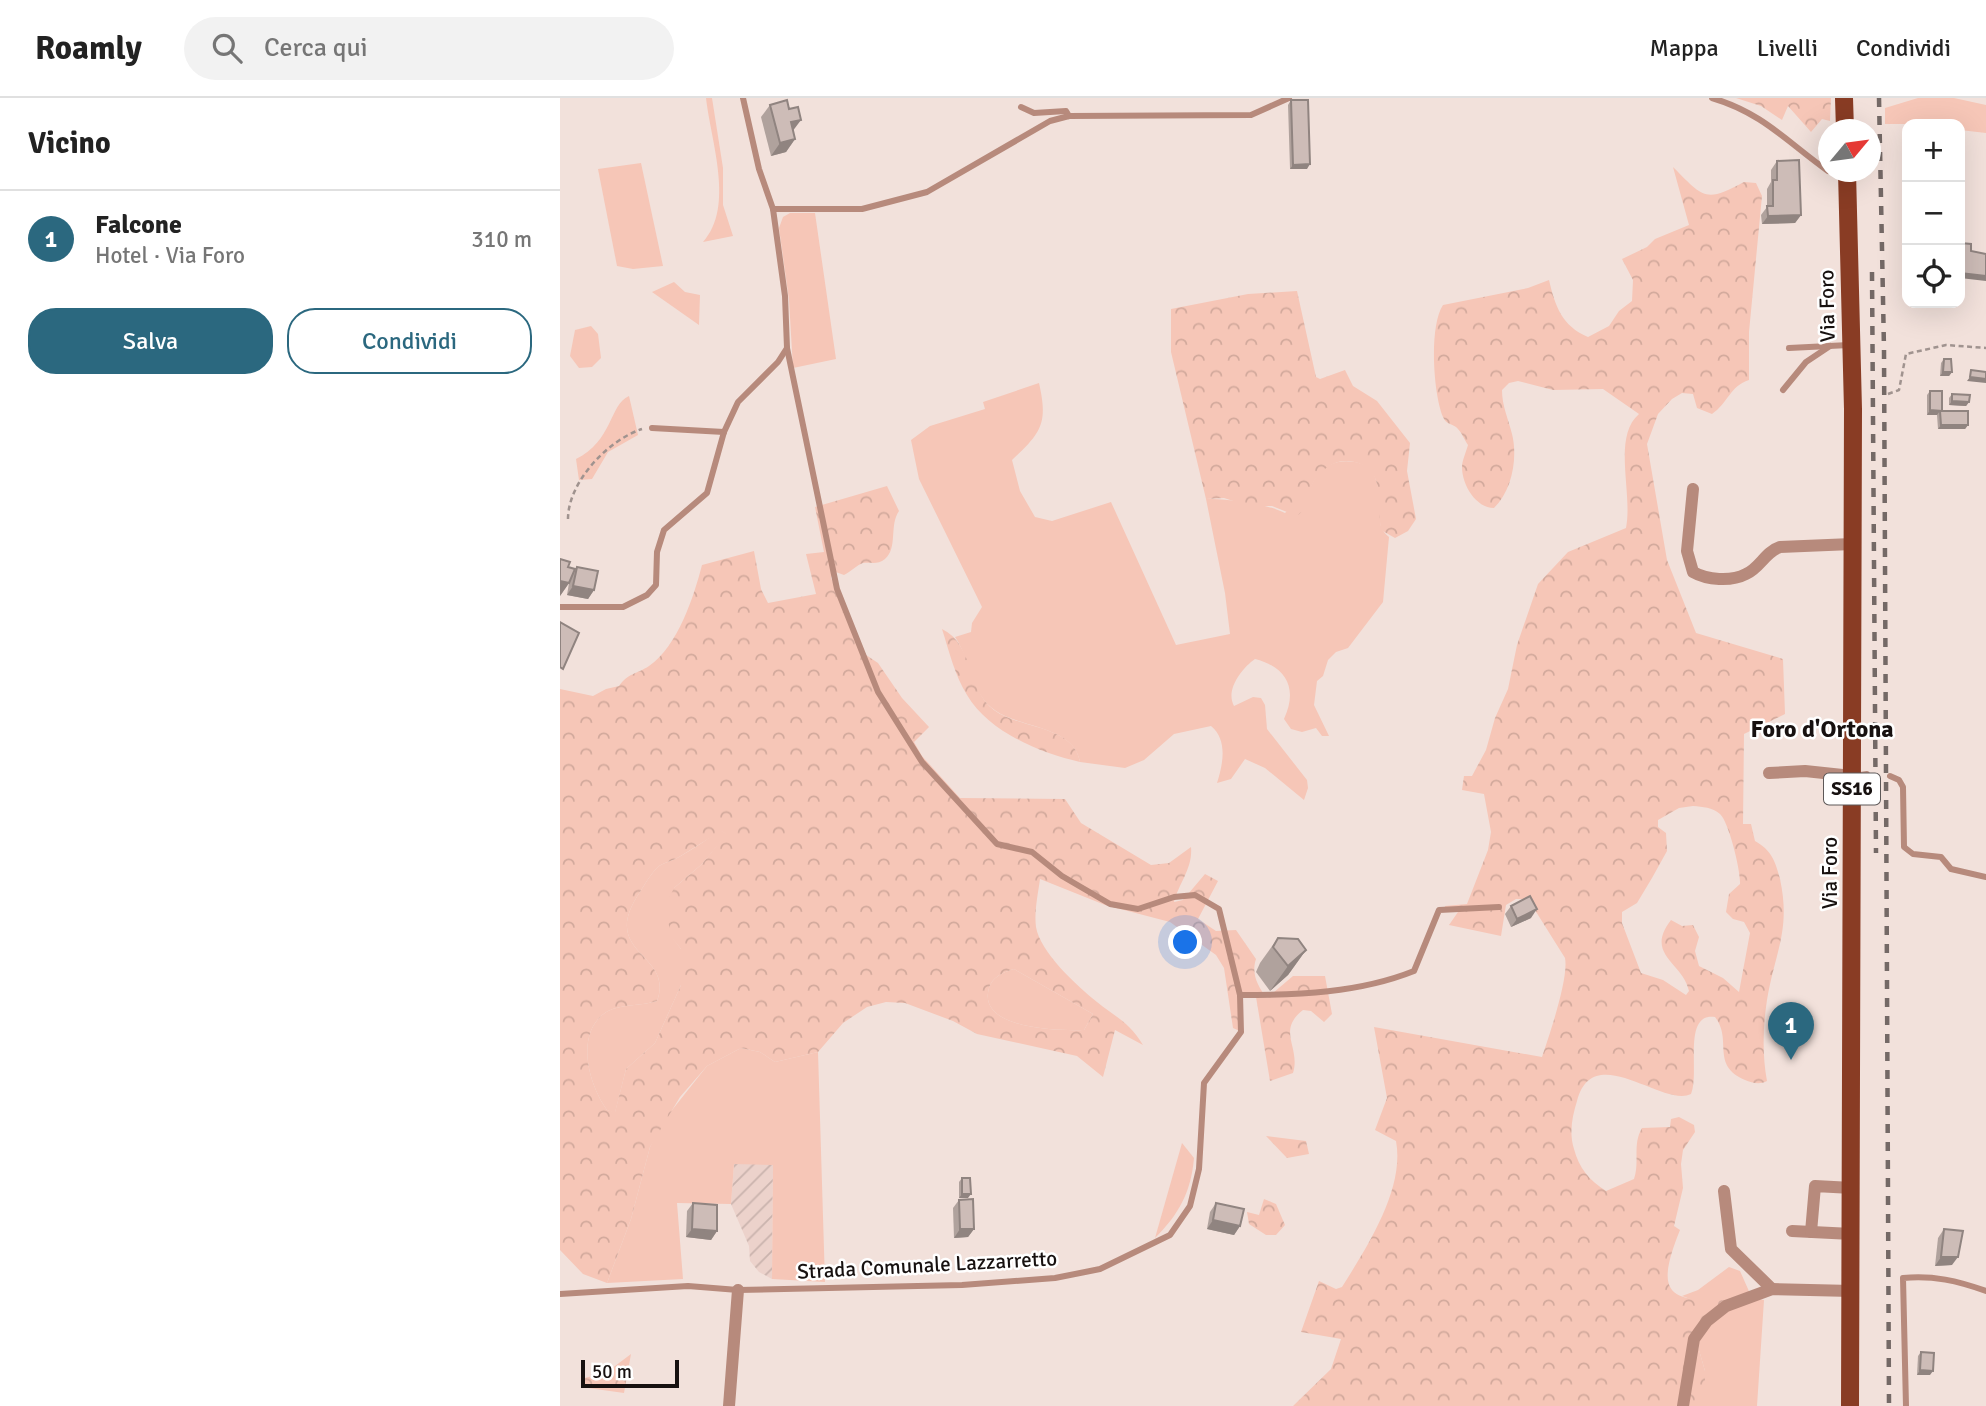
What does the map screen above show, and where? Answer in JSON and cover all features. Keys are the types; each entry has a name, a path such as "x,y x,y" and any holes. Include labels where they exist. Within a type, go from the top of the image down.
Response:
{"main road":[{"path":"1844,98 1845,119"},
{"name":"Via Foro","path":"1847,182 1852,544 1860,775 1850,1406"}],"street":[{"path":"1693,489 1686,551 1693,572 1707,580 1746,574 1772,550 1780,547 1852,544"},
{"path":"1769,773 1805,771 1860,775"},
{"path":"1811,1232 1815,1186 1852,1188"},
{"path":"1724,1191 1731,1250 1772,1289"},
{"path":"1792,1231 1852,1234"},
{"path":"1683,1406 1694,1339 1707,1321 1726,1306 1772,1289 1852,1291"},
{"path":"729,1406 737,1290"}],"lane":[{"path":"743,98 759,169 772,209 785,296 787,348 837,589 878,692 922,762 997,844 1032,852 1062,877 1110,904 1138,909 1174,897 1195,895 1219,909 1240,995 1310,992 1392,980 1414,971 1439,910 1499,907"},
{"path":"772,209 862,209 927,192 1050,121 1069,116 1251,115 1289,98"},
{"path":"1712,98 1740,106 1765,119 1818,162"},
{"path":"1021,107 1034,113 1066,111 1069,116"},
{"path":"1789,348 1851,345"},
{"path":"1783,390 1806,362 1830,346"},
{"path":"560,607 623,607 647,595 656,585 657,552 664,530 707,493 724,432 738,402 778,362 787,348"},
{"path":"652,428 724,432"},
{"path":"1890,776 1899,780 1903,787 1904,847 1913,854 1941,857 1951,869 1986,877"},
{"name":"Strada Comunale Lazzarretto","path":"560,1294 688,1286 737,1290 962,1285 1055,1278 1100,1269 1135,1254 1170,1235 1190,1206 1199,1168 1204,1083 1241,1032 1240,995"},
{"path":"1906,1406 1903,1278 1954,1280 1986,1291"}],"path":[{"path":"1888,394 1899,390 1906,354 1946,345 1986,348"},
{"path":"568,519 579,486 600,456 622,438 652,428"}],"shaded area":[{"path":"734,1164 773,1164 772,1279 759,1272 750,1261 749,1246 731,1204"}],"green space":[{"path":"706,98 712,98 723,168 723,205 733,236 703,242 713,228 719,193 716,154"},
{"path":"1736,98 1831,98 1830,119 1818,119 1818,124 1811,132 1788,106 1782,120 1761,106"},
{"path":"1918,98 1954,98 1986,105 1986,133 1965,131 1965,119 1902,119 1902,124 1885,124 1885,108"},
{"path":"641,163 663,266 633,269 617,266 598,169"},
{"path":"1673,167 1699,191 1706,194 1721,193 1744,182 1756,183 1762,196 1749,332 1749,380 1737,386 1712,414 1697,408 1693,394 1682,393 1672,399 1658,414 1647,444 1667,560 1696,633 1783,659 1785,714 1744,734 1743,824 1751,824 1755,841 1772,856 1783,897 1781,941 1770,983 1765,1020 1767,1081 1753,1083 1734,1074 1725,1060 1720,1026 1715,1017 1705,1018 1695,1034 1691,1094 1679,1096 1630,1079 1613,1075 1598,1076 1585,1083 1577,1101 1571,1131 1572,1143 1582,1168 1606,1191 1634,1179 1637,1141 1642,1128 1670,1127 1671,1119 1679,1117 1694,1125 1695,1132 1683,1150 1683,1188 1674,1226 1680,1230 1668,1269 1668,1281 1672,1290 1681,1296 1732,1300 1734,1314 1709,1322 1697,1343 1705,1371 1705,1406 1293,1406 1331,1369 1341,1339 1301,1332 1319,1281 1336,1289 1342,1287 1382,1217 1395,1178 1396,1141 1375,1130 1387,1098 1374,1027 1542,1057 1561,993 1565,958 1528,899 1516,899 1506,905 1501,936 1449,925 1458,912 1445,912 1445,906 1467,904 1488,850 1491,832 1484,794 1462,790 1464,776 1472,776 1486,750 1495,718 1508,689 1517,645 1538,584 1568,552 1626,528 1625,451 1631,424 1639,414 1603,389 1553,390 1518,381 1509,383 1502,390 1514,443 1512,474 1505,493 1494,508 1476,500 1464,481 1462,467 1468,445 1458,429 1444,419 1437,392 1434,343 1439,315 1443,305 1528,288 1549,280 1561,314 1572,327 1588,337 1609,326 1619,311 1632,301 1633,280 1622,259 1647,247 1655,239 1689,225","holes":["1693,806 1711,809 1720,814 1731,836 1740,884 1729,894 1726,912 1733,919 1744,922 1750,933 1739,992 1723,978 1699,966 1695,951 1699,937 1693,925 1682,926 1671,920 1662,942 1663,950 1685,981 1689,991 1686,995 1663,980 1641,973 1622,923 1622,912 1637,903 1667,851 1666,833 1658,827 1658,820 1679,808"]},
{"path":"790,213 815,213 836,359 793,368 789,300 779,228 783,217"},
{"path":"674,282 685,292 700,295 699,325 652,292"},
{"path":"1297,291 1316,377 1320,379 1345,370 1353,386 1377,401 1410,443 1407,471 1416,519 1408,531 1395,538 1381,530 1375,477 1361,464 1348,461 1334,463 1319,474 1305,507 1297,516 1272,506 1249,506 1224,498 1206,499 1171,352 1171,309 1248,294"},
{"path":"591,326 598,334 601,358 592,367 579,368 570,356 575,330"},
{"path":"1039,383 1043,408 1040,426 1030,442 1012,460 1020,491 1035,517 1052,521 1111,502 1176,645 1230,634 1225,593 1206,499 1247,502 1285,513 1309,490 1326,467 1349,461 1372,469 1380,495 1381,526 1389,537 1383,602 1348,648 1336,652 1328,660 1323,676 1317,681 1314,705 1329,736 1322,736 1316,728 1302,732 1291,729 1284,719 1290,698 1287,681 1266,663 1255,659 1240,674 1233,686 1234,706 1253,697 1261,698 1265,705 1267,729 1307,780 1308,788 1304,800 1265,768 1245,759 1231,779 1217,783 1223,753 1220,738 1211,726 1174,734 1144,760 1125,768 1080,762 1076,750 1068,741 1045,729 1007,717 996,711 981,696 955,637 971,632 972,623 982,607 919,479 911,440 930,426 985,409 983,402"},
{"path":"629,396 638,435 608,452 592,479 579,480 576,459 597,443 617,407"},
{"path":"887,486 899,511 894,523 893,543 889,554 882,561 863,563 844,575 833,571 831,578 866,655 878,663 902,698 929,727 914,742 922,756 960,798 1065,799 1081,823 1151,865 1169,863 1191,847 1188,869 1174,902 1183,900 1205,874 1218,881 1198,919 1216,931 1236,930 1256,959 1256,980 1267,998 1293,976 1325,976 1332,1014 1324,1022 1311,1011 1303,1010 1295,1018 1290,1032 1295,1064 1293,1073 1270,1081 1256,997 1242,996 1242,1032 1233,1028 1224,968 1216,955 1170,922 1105,905 1040,879 1036,927 1044,947 1070,978 1128,1026 1143,1045 1115,1030 1103,1077 1077,1056 977,1034 953,1021 905,1003 886,1002 867,1007 843,1023 818,1052 775,1062 760,1052 741,1048 707,1066 680,1097 650,1147 631,1219 607,1283 583,1274 560,1250 560,689 593,696 619,686 649,666 668,646 683,620 702,565 754,551 761,589 768,603 816,594 806,554 824,552 815,507","holes":["721,831 726,834 702,864 674,888 669,898 665,909 672,938 681,949 681,985 655,1043 626,1069 615,1112 607,1110 590,1073 588,1044 591,1031 597,1020 608,1011 657,1001 660,985 656,972 631,941 627,929 629,913 646,882 659,866","1014,969 1093,1014 1084,1030 1041,1028 1010,1021 997,1014 990,1005 989,988 997,977"]},
{"path":"942,629 960,645 979,691 994,710 1057,734 1076,750 1080,762 1032,747 988,720 963,688"},
{"path":"720,830 727,834 702,864 674,888 672,937 681,949 681,985 655,1043 626,1069 615,1113 607,1110 590,1073 588,1044 591,1031 597,1020 608,1011 657,1001 660,985 656,972 631,941 627,929 629,913 646,882 659,866 684,854"},
{"path":"1014,969 1093,1014 1084,1030 1041,1028 1010,1021 997,1014 990,1005 989,988 997,977"},
{"path":"741,1048 760,1052 775,1062 818,1052 825,1282 772,1279 773,1165 734,1164 731,1204 677,1203 683,1279 607,1283 631,1219 650,1147 661,1124 707,1066"},
{"path":"1266,1136 1306,1141 1309,1154 1287,1158"},
{"path":"1182,1143 1194,1158 1187,1192 1171,1220 1155,1238"},
{"path":"1264,1199 1276,1204 1285,1225 1276,1235 1266,1235 1249,1224 1247,1212 1259,1215"},
{"path":"1729,1267 1740,1271 1752,1298 1764,1300 1757,1406 1705,1406 1705,1371 1697,1343 1709,1322 1732,1300 1702,1303 1682,1296 1698,1290"},
{"path":"631,1354 624,1393 581,1387 581,1379 607,1372"}],"building":[{"path":"787,100 789,109 798,107 801,120 791,122 795,139 780,143 770,105"},
{"path":"1291,100 1308,100 1310,164 1293,165"},
{"path":"1799,160 1801,215 1768,216 1767,206 1773,206 1773,180 1777,180 1777,161"},
{"path":"1965,243 1971,244 1971,251 1986,254 1986,276 1965,274"},
{"path":"1944,359 1951,359 1952,372 1943,372"},
{"path":"1971,370 1986,372 1986,379 1970,377"},
{"path":"1930,391 1942,391 1942,411 1930,410"},
{"path":"1952,394 1970,395 1969,402 1952,401"},
{"path":"1940,411 1968,411 1968,425 1941,425"},
{"path":"560,559 570,562 568,567 575,569 569,583 560,581"},
{"path":"577,567 598,571 594,590 573,586"},
{"path":"560,622 579,633 563,669 560,667"},
{"path":"1530,896 1537,909 1517,919 1511,906"},
{"path":"1278,938 1298,939 1306,950 1288,966 1273,947"},
{"path":"962,1178 970,1178 971,1194 962,1194"},
{"path":"973,1199 974,1229 960,1229 959,1200"},
{"path":"693,1203 717,1205 717,1231 692,1229"},
{"path":"1216,1203 1244,1209 1240,1226 1213,1220"},
{"path":"1944,1229 1963,1231 1958,1257 1941,1257"},
{"path":"1921,1352 1934,1353 1933,1371 1920,1370"}],"railway":[{"path":"1879,98 1884,349 1889,1406"},
{"path":"1872,272 1876,853"}],"place":[{"name":"Falcone","path":"1791,1060"}],"district":[{"name":"Foro d'Ortona","path":"1822,729"}]}
